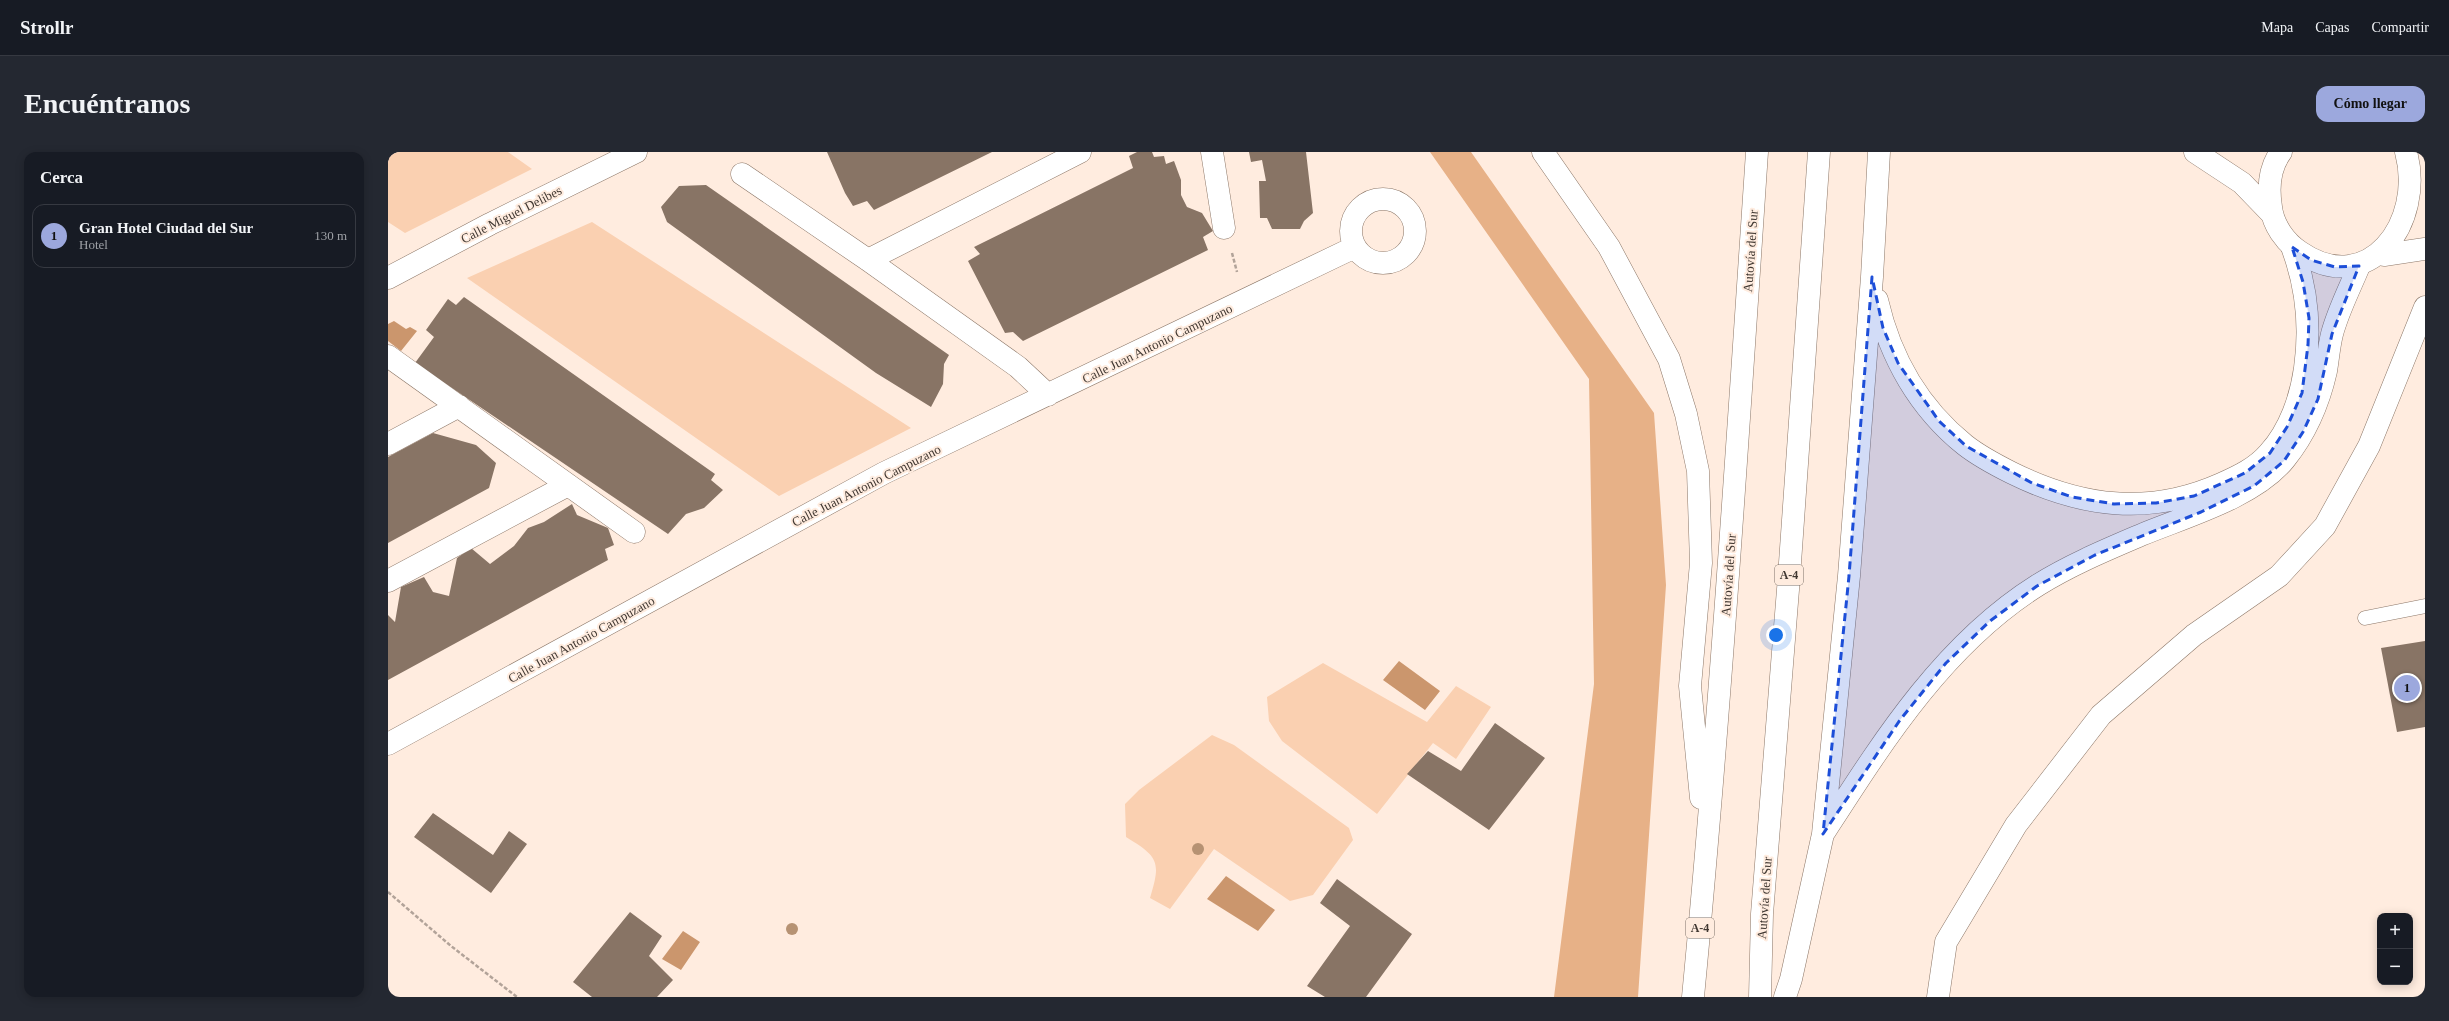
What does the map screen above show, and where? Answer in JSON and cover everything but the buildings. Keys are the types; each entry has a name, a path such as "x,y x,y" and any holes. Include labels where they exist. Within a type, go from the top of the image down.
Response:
{"main road":[{"name":"Calle Miguel Delibes","path":"388,278 490,224 636,152"},
{"path":"868,260 1080,152"},
{"path":"1212,152 1224,228"},
{"path":"1543,152 1609,247 1669,359 1686,414 1698,471 1701,563 1690,686 1707,859"},
{"name":"Autovía del Sur","path":"1694,997 1707,859 1757,152"},
{"name":"Autovía del Sur","path":"1760,997 1762,914 1789,577 1819,152"},
{"path":"1786,997 1823,834 1849,576 1872,277 1879,152"},
{"path":"2196,152 2242,183 2271,213"},
{"path":"2281,152 2271,172 2268,192 2271,213 2279,231 2292,247 2312,260 2335,267 2359,266 2384,255 2399,243 2410,226 2422,190 2413,165 2406,152"},
{"path":"742,174 868,260 1018,367 1048,395"},
{"name":"Calle Juan Antonio Campuzano","path":"388,744 884,473 1354,247"},
{"path":"1872,277 1883,328 1898,363 1915,391 1940,421 1966,446 1996,465 2032,483 2072,497 2114,504 2156,503 2194,496 2245,473 2270,453 2287,427 2302,393 2308,345 2309,318 2305,296 2292,247"},
{"path":"2384,255 2425,249"},
{"path":"1823,834 1900,720 1946,663 1990,621 2037,586 2095,555 2201,512 2254,486 2284,461 2303,432 2318,399 2326,371 2332,334 2359,266"},
{"path":"1938,997 1946,942 2016,824 2101,715 2194,635 2279,576 2325,526 2369,446 2425,307"},
{"path":"388,356 634,532"},
{"path":"388,444 459,406"},
{"path":"388,581 568,485"}],"lane":[{"path":"2365,618 2425,606"}],"path":[{"path":"1224,228 1247,299"},
{"path":"388,892 451,946 517,997"}],"highlighted area":[{"path":"2292,247 2311,260 2335,267 2359,266 2332,334 2318,399 2303,432 2284,461 2254,486 2201,512 2095,555 2037,586 1990,621 1946,663 1900,720 1823,834 1849,576 1872,277 1883,328 1898,363 1939,421 1966,446 2032,483 2072,497 2114,504 2156,503 2194,496 2245,473 2270,453 2287,427 2302,393 2308,345 2309,318 2303,282"}],"shaded area":[{"path":"388,152 508,152 532,169 405,233 388,222"},
{"path":"1430,152 1471,152 1654,413 1666,585 1638,997 1554,997 1594,684 1589,379"},
{"path":"592,222 911,428 779,496 467,278"},
{"path":"394,321 406,329 410,327 417,331 401,351 388,341 388,324"},
{"path":"1399,661 1440,691 1425,710 1383,680"},
{"path":"1323,663 1427,722 1456,686 1491,707 1456,759 1433,743 1377,814 1282,741 1269,721 1267,697"},
{"path":"1212,735 1234,745 1349,828 1353,840 1313,895 1290,901 1214,849 1170,909 1150,898 1156,876 1156,868 1151,856 1126,837 1125,804 1139,790"},
{"path":"1226,876 1275,910 1258,931 1207,899"},
{"path":"683,931 700,942 681,970 662,959"}],"place":[{"name":"Gran Hotel Ciudad del Sur","path":"2407,688"}]}
